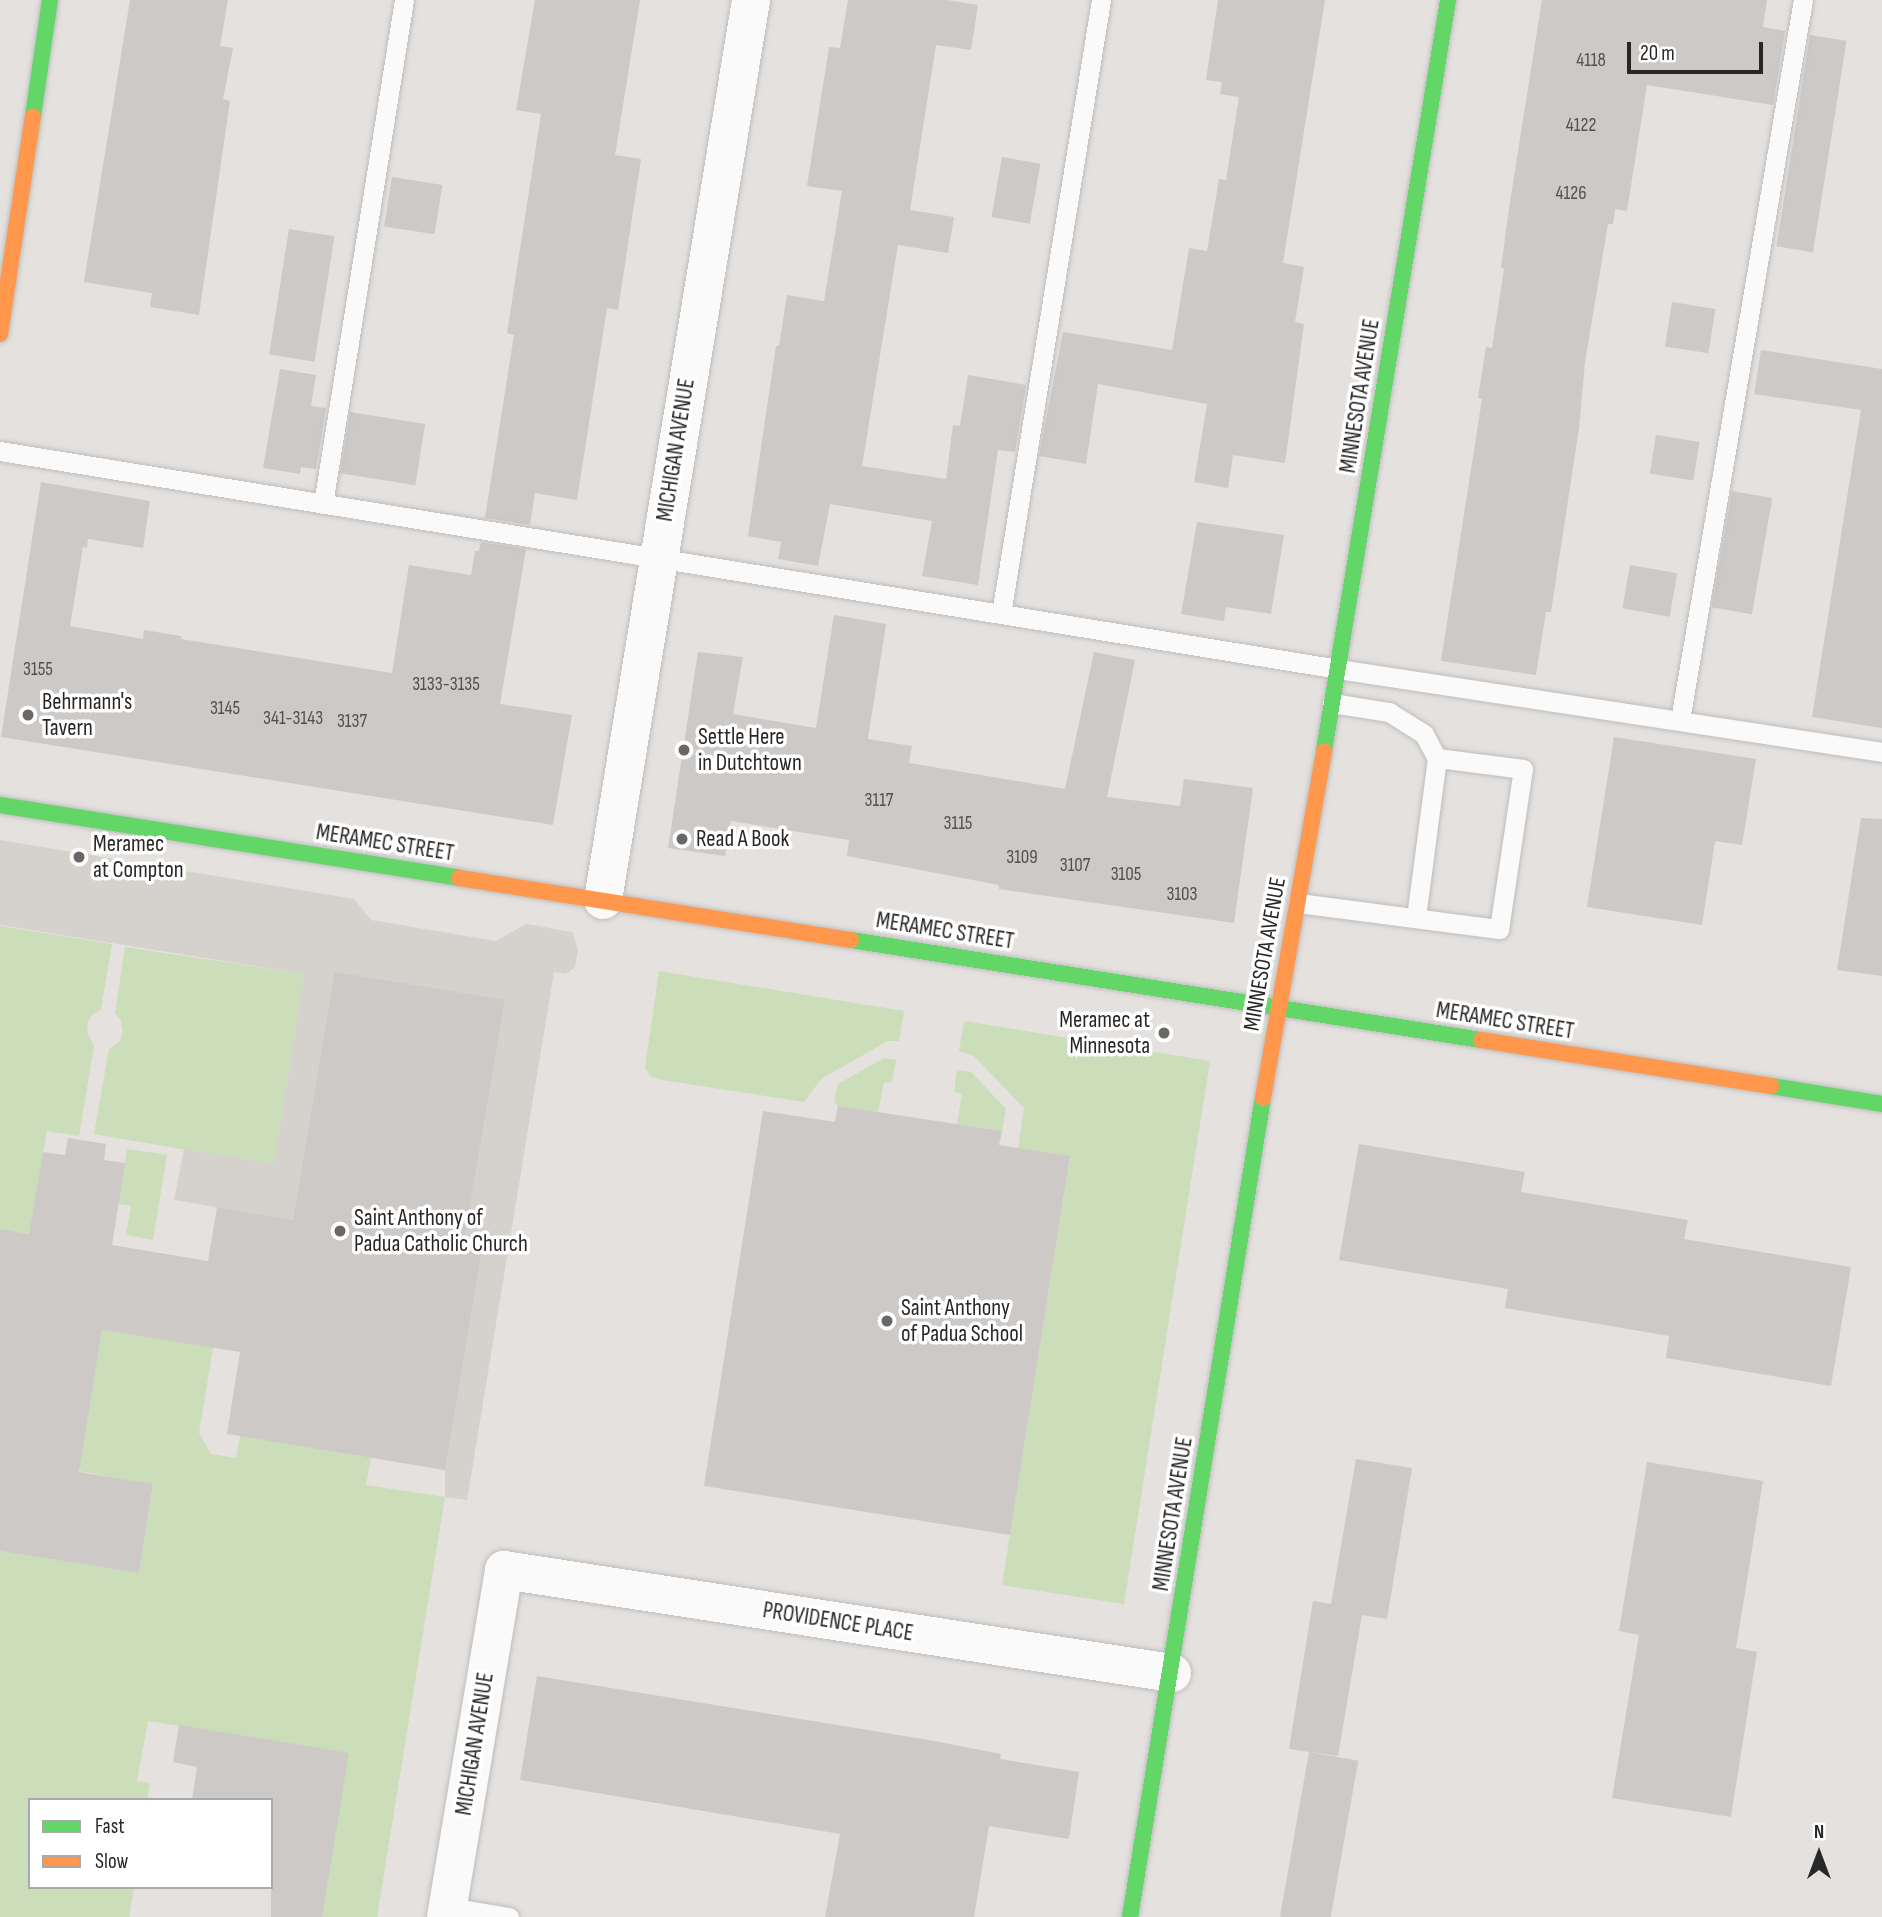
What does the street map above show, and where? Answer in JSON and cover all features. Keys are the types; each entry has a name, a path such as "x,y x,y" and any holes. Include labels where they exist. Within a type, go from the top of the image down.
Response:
{"street":[{"path":"0,334 50,0"},
{"name":"MICHIGAN AVENUE","path":"603,900 751,0"},
{"name":"MINNESOTA AVENUE","path":"1130,1917 1172,1673 1278,1008 1338,669 1448,0"},
{"name":"MERAMEC STREET","path":"0,805 1882,1104"},
{"name":"MICHIGAN AVENUE","path":"447,1912 504,1570"},
{"name":"PROVIDENCE PLACE","path":"504,1570 1172,1673"}],"lane":[{"path":"323,504 404,0"},
{"path":"1001,614 1101,0"},
{"path":"1680,720 1803,0"},
{"path":"0,451 1338,669 1882,752"},
{"path":"1332,703 1389,712 1424,734 1437,758 1416,917"},
{"path":"1298,903 1499,929 1523,769 1437,758"},
{"path":"447,1912 509,1917"}],"green space":[{"path":"0,926 112,944 101,1009 92,1015 88,1022 87,1032 94,1046 79,1136 47,1131 29,1234 0,1229"},
{"path":"125,947 304,974 274,1165 94,1134 109,1049 120,1041 123,1032 121,1021 115,1013"},
{"path":"659,971 904,1011 899,1041 888,1041 821,1079 804,1102 662,1080 650,1076 645,1068"},
{"path":"964,1021 1210,1061 1124,1604 1002,1585 1070,1157 1018,1148 1024,1108 974,1056 959,1051"},
{"path":"884,1058 896,1060 892,1083 884,1082 878,1112 838,1106 834,1102 838,1084"},
{"path":"957,1070 971,1072 1006,1109 1002,1131 957,1124 962,1094 954,1092"},
{"path":"127,1149 167,1155 153,1240 126,1235 131,1206 118,1204"},
{"path":"183,1312 218,1318 199,1433 211,1454 236,1458 240,1436 371,1458 366,1485 445,1497 377,1917 322,1917 348,1753 148,1721 137,1781 150,1783 147,1798 28,1798 28,1889 134,1889 129,1917 0,1917 0,1551 139,1573 153,1485 79,1471 102,1330 178,1342"}],"shaded area":[{"path":"0,840 354,899 371,920 496,941 526,924 572,932 578,950 575,967 566,974 554,972 467,1500 445,1497 445,1470 483,1245 464,1241 505,1000 293,1220 174,1200 184,1149 274,1164 304,974 0,925"}],"building":[{"path":"130,0 228,0 220,46 233,48 223,99 230,101 199,315 150,307 152,293 84,282"},
{"path":"535,0 640,0 615,155 641,159 618,310 607,308 577,500 535,493 530,525 485,518 514,335 507,333 541,114 516,110"},
{"path":"848,0 947,0 978,5 971,50 936,45 910,210 954,217 948,253 898,245 862,466 946,479 953,425 960,426 968,375 1026,385 1015,452 998,450 978,585 922,576 932,521 830,504 818,566 778,559 781,542 748,536 776,346 779,346 787,295 824,301 842,191 807,186 829,47 840,48"},
{"path":"1218,0 1325,0 1283,263 1304,267 1295,322 1304,324 1285,463 1233,455 1228,488 1194,482 1207,404 1098,384 1086,464 1039,456 1063,332 1172,350 1189,248 1207,251 1219,179 1226,180 1239,97 1220,94 1222,82 1206,80"},
{"path":"1542,0 1767,0 1763,27 1785,31 1773,105 1647,85 1627,211 1615,209 1613,224 1608,224 1585,362 1579,428 1551,612 1546,612 1536,675 1441,661 1482,399 1478,398 1486,347 1492,348 1504,268 1501,268 1509,208"},
{"path":"1810,35 1847,41 1813,252 1777,246"},
{"path":"1002,157 1040,164 1030,224 991,217"},
{"path":"392,177 442,185 435,234 384,226"},
{"path":"289,229 334,236 315,362 269,354"},
{"path":"1672,302 1715,309 1708,353 1665,346"},
{"path":"1761,350 1882,369 1882,728 1812,717 1861,410 1754,394"},
{"path":"280,369 316,375 311,406 326,408 316,469 301,467 300,474 263,468"},
{"path":"350,412 425,424 415,485 340,473"},
{"path":"1656,435 1699,442 1693,480 1650,474"},
{"path":"41,482 150,501 143,548 88,539 87,548 83,547 70,626 143,639 144,630 181,636 181,639 392,673 409,565 471,575 475,551 479,551 481,542 526,549 500,704 572,715 553,825 1,737"},
{"path":"1732,491 1772,498 1752,614 1712,607"},
{"path":"1197,522 1284,535 1271,614 1226,607 1224,621 1181,614"},
{"path":"1630,565 1677,573 1670,617 1622,608"},
{"path":"834,615 886,624 868,739 912,746 909,763 1065,789 1094,652 1135,660 1107,797 1180,806 1184,779 1253,788 1234,923 999,889 999,885 847,856 849,840 731,821 725,856 668,848 698,652 743,657 733,714 816,728"},
{"path":"1614,737 1756,759 1742,845 1715,841 1702,925 1587,907"},
{"path":"1861,818 1882,819 1882,976 1837,970"},
{"name":"Saint Anthony of Padua Catholic Church","path":"335,972 505,1000 464,1241 483,1245 445,1470 227,1434 240,1352 102,1330 79,1472 153,1484 139,1573 0,1551 0,1229 29,1234 43,1152 65,1155 68,1138 106,1144 104,1160 125,1163 112,1245 208,1261 217,1207 293,1220"},
{"name":"Saint Anthony of Padua School","path":"838,1106 1002,1131 999,1145 1070,1156 1010,1535 704,1486 763,1111 835,1122"},
{"path":"1359,1144 1525,1172 1521,1192 1688,1220 1684,1239 1851,1267 1831,1386 1666,1358 1669,1336 1505,1308 1508,1289 1339,1260"},
{"path":"1356,1459 1412,1468 1387,1619 1362,1615 1338,1756 1289,1749 1313,1601 1331,1604"},
{"path":"1647,1462 1763,1481 1736,1648 1757,1652 1731,1817 1612,1798 1639,1635 1619,1631"},
{"path":"537,1676 929,1740 1001,1754 1000,1759 1079,1772 1069,1839 989,1826 974,1917 825,1917 840,1834 520,1780"},
{"path":"179,1725 349,1753 322,1917 271,1917 273,1798 192,1798 197,1767 173,1762"},
{"path":"1309,1752 1358,1761 1331,1917 1280,1916"}],"traffic: fast":[{"path":"33,116 50,0"},
{"path":"1324,751 1448,0"},
{"path":"0,805 459,878"},
{"path":"851,940 1481,1040"},
{"path":"1771,1086 1882,1104"},
{"path":"1130,1917 1263,1098"}],"traffic: slow":[{"path":"0,334 33,116"},
{"path":"1263,1098 1324,751"},
{"path":"459,878 851,940"},
{"path":"1481,1040 1771,1086"}],"place":[{"name":"Behrmann's Tavern","path":"28,715"},
{"name":"Settle Here in Dutchtown","path":"684,750"},
{"name":"Read A Book","path":"682,839"},
{"name":"Meramec at Compton","path":"79,857"},
{"name":"Meramec at Minnesota","path":"1164,1033"},
{"name":"Saint Anthony of Padua Catholic Church","path":"340,1231"},
{"name":"Saint Anthony of Padua School","path":"887,1321"}]}
